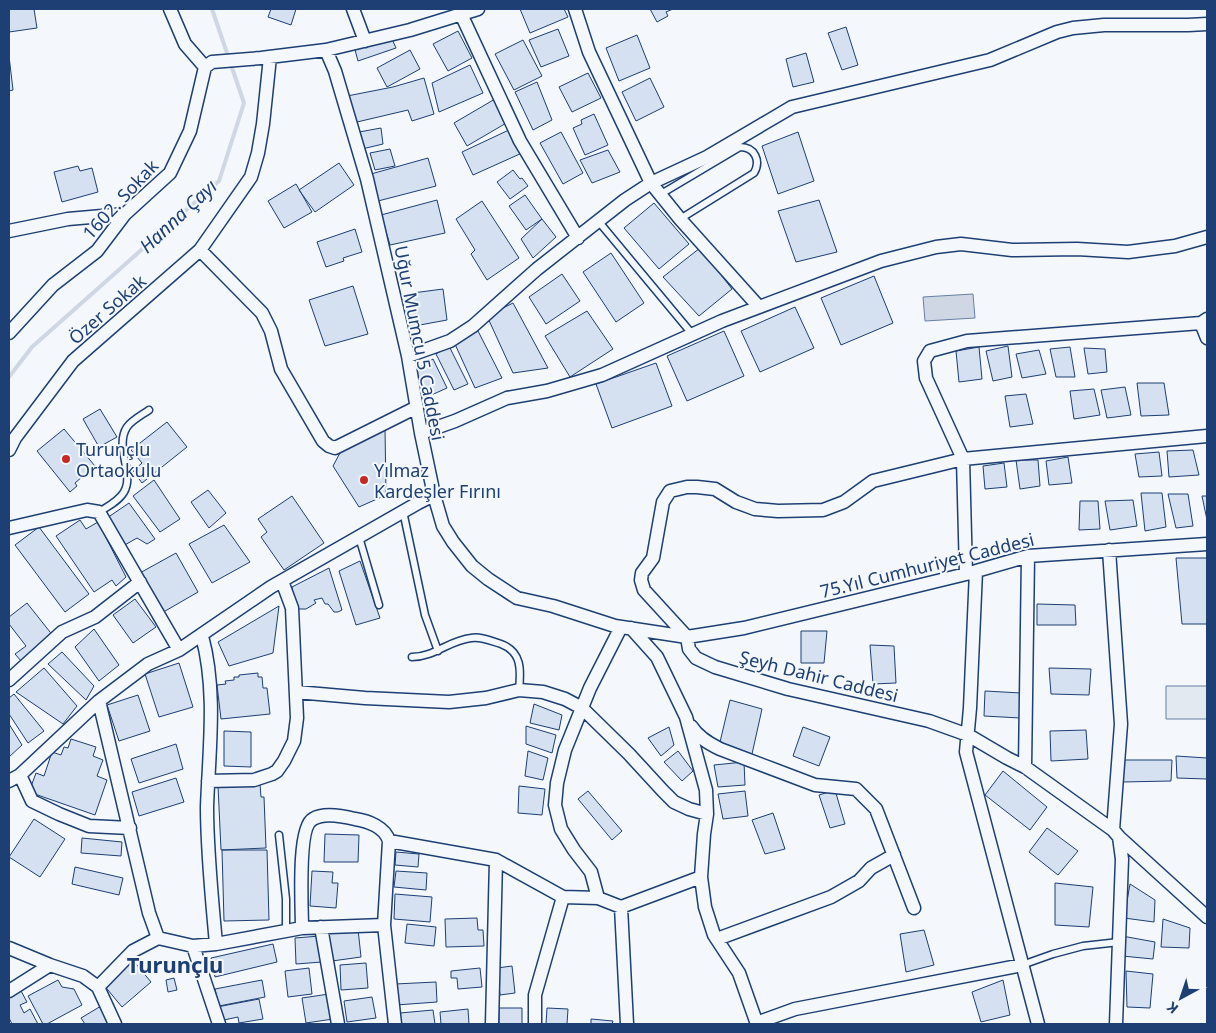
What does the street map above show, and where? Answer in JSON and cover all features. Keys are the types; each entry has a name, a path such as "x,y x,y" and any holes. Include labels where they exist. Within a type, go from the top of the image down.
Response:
{"street":[{"path":"170,9 184,44 208,65 326,50 410,30 478,9"},
{"path":"353,9 365,41"},
{"path":"575,9 589,52 651,183 680,219 758,307"},
{"path":"461,14 520,141 578,238"},
{"path":"408,356 450,341 473,326 537,270 651,183 707,157 792,106 990,60 1057,32 1073,28 1104,25 1207,24"},
{"name":"Uğur Mumcu 5 Caddesi","path":"326,50 335,71 367,179 408,356 434,495"},
{"name":"Özer Sokak","path":"9,450 15,438 73,361 200,250 251,177 256,164 263,124 266,58"},
{"name":"1602. Sokak","path":"9,333 53,285 98,251 125,214 170,173 190,131 208,65"},
{"path":"9,231 68,219 125,214"},
{"path":"421,433 455,421 507,398 547,391 602,375 722,321 758,307 881,261 936,247 961,244 1012,250 1077,249 1128,252 1175,246 1207,237"},
{"path":"200,250 262,313 271,331 282,369 323,441 329,446 335,448 354,440 417,407"},
{"path":"1038,1024 966,752 970,708 971,572 962,459 926,378 924,361 930,351 967,340 1204,321 1207,338"},
{"path":"962,459 1207,436"},
{"name":"Şeyh Dahir Caddesi","path":"962,459 873,481 844,502 823,510 778,511 755,508 736,502 715,489 698,487 670,491 663,502 653,558 642,573 641,580 644,590 687,637 689,649 696,658 715,667 788,690 929,721 968,735 1025,767 1116,833 1207,917"},
{"path":"130,828 89,826 59,814 32,801 14,778 100,700 148,664 179,650 282,581 434,495 443,526 472,566 517,598 553,606 626,627 687,637"},
{"path":"9,528 87,510 100,512 179,650"},
{"name":"75.Yıl Cumhuriyet Caddesi","path":"687,637 744,628 971,572 1028,556 1207,544"},
{"path":"1108,550 1121,724 1116,833 1122,859 1116,1024"},
{"path":"1025,767 1028,556"},
{"path":"208,781 260,779 277,771 290,751 296,734 296,692 292,608 282,581"},
{"path":"9,680 62,632 95,617 140,582"},
{"path":"598,898 591,872 574,850 561,828 555,805 557,784 565,750 590,688 626,627"},
{"path":"626,627 657,657 695,733 709,744 815,785 856,790 876,809 914,908"},
{"path":"202,636 209,674 211,712 208,781 209,838 216,944"},
{"path":"296,692 449,702 486,698 519,690 543,692 565,699 582,708 629,754 662,792 674,802 707,814"},
{"path":"100,700 149,913 158,938"},
{"path":"686,717 706,790 707,814 701,877 706,907 717,939 739,973 757,1023 795,1009 1022,965"},
{"path":"302,928 302,842 307,825 312,819 322,816 343,816 358,819 381,829 389,841 384,925 394,1024"},
{"path":"389,841 496,860 562,897 598,898 621,907 701,877"},
{"path":"717,939 831,897 859,881 871,868 894,854"},
{"path":"492,1024 496,860"},
{"path":"535,1024 535,995 562,897"},
{"path":"621,907 628,1024"},
{"path":"98,987 133,951 158,938 194,946 216,944 302,928 384,925"},
{"path":"322,927 338,1024"},
{"path":"194,946 219,1024"},
{"path":"9,948 83,976 98,987 116,1024"},
{"path":"9,990 50,965"}],"lane":[{"path":"660,194 740,147 753,151 758,164 754,173 680,219"},
{"path":"599,222 693,335"},
{"path":"100,512 124,492 127,479 122,437 128,425 149,410"},
{"path":"403,511 426,615 438,651"},
{"path":"359,537 379,606"},
{"path":"412,657 438,651 471,638 485,638 508,647 519,659 519,690"},
{"path":"279,835 285,891 286,931"},
{"path":"1022,965 1083,946 1119,942"}],"shaded area":[{"path":"973,294 975,318 925,321 923,297"},
{"path":"1166,686 1207,686 1207,719 1166,719"}],"building":[{"path":"9,9 34,9 37,28 9,32"},
{"path":"271,9 296,9 291,25 268,17"},
{"path":"520,9 564,9 568,17 530,33"},
{"path":"650,9 673,9 666,12 668,16 657,22"},
{"path":"846,27 858,65 842,70 828,33"},
{"path":"558,29 569,56 541,67 529,40"},
{"path":"458,31 472,58 448,71 433,44"},
{"path":"637,35 650,68 619,81 606,48"},
{"path":"392,39 396,48 358,61 355,50 381,40"},
{"path":"523,40 542,76 514,90 495,54"},
{"path":"410,50 420,69 387,87 377,68"},
{"path":"806,53 814,82 793,87 786,59"},
{"path":"9,56 13,90 9,91"},
{"path":"470,65 483,93 439,112 432,83"},
{"path":"588,73 601,98 572,112 559,87"},
{"path":"424,78 434,114 412,121 408,110 357,122 347,96 393,87"},
{"path":"650,78 664,107 636,121 622,92"},
{"path":"537,82 552,120 533,130 515,92"},
{"path":"495,99 508,122 467,146 454,123"},
{"path":"594,114 608,145 585,155 573,128 582,124 581,120"},
{"path":"381,128 383,144 362,149 359,132"},
{"path":"511,129 522,153 473,175 462,152"},
{"path":"561,132 583,173 563,184 540,143"},
{"path":"798,132 814,181 778,194 762,146"},
{"path":"390,149 395,166 375,170 370,153"},
{"path":"608,150 620,172 592,183 580,160"},
{"path":"428,158 436,186 378,201 371,174"},
{"path":"339,163 354,185 315,212 299,190"},
{"path":"78,166 80,171 92,168 98,192 62,202 54,172"},
{"path":"513,170 528,186 510,199 497,182"},
{"path":"296,184 312,212 284,228 268,201"},
{"path":"525,195 542,219 526,230 509,206"},
{"path":"437,200 445,233 390,245 381,215"},
{"path":"819,200 837,252 796,262 778,211"},
{"path":"482,201 519,258 487,280 471,254 475,250 456,219"},
{"path":"654,203 689,244 659,269 624,228"},
{"path":"542,219 556,237 533,258 521,239"},
{"path":"355,229 362,252 343,258 344,261 326,267 317,242"},
{"path":"700,248 732,289 699,316 663,277"},
{"path":"611,253 644,303 616,322 583,272"},
{"path":"562,274 580,301 546,324 529,297"},
{"path":"874,276 893,323 841,345 821,298"},
{"path":"353,286 368,334 325,346 309,300"},
{"path":"443,289 447,320 409,327 405,294"},
{"path":"513,303 548,368 513,373 487,316"},
{"path":"795,307 814,348 760,372 741,331"},
{"path":"587,311 613,349 570,377 545,336"},
{"path":"478,331 502,378 475,388 454,342"},
{"path":"724,331 744,376 687,401 667,356"},
{"path":"449,346 468,384 454,390 436,354"},
{"path":"1008,346 1012,377 993,381 986,351"},
{"path":"979,347 982,379 959,382 956,351"},
{"path":"1070,347 1075,377 1056,377 1050,349"},
{"path":"1084,348 1105,349 1107,372 1088,374"},
{"path":"1039,350 1046,374 1022,378 1016,354"},
{"path":"433,359 447,388 427,397 412,372"},
{"path":"656,363 672,406 612,428 596,384"},
{"path":"1137,383 1164,383 1169,415 1141,416"},
{"path":"1125,387 1131,415 1107,418 1101,390"},
{"path":"1094,389 1100,415 1074,419 1070,391"},
{"path":"1026,394 1033,424 1010,427 1005,396"},
{"path":"100,409 117,437 99,447 83,419"},
{"path":"167,422 187,447 142,483 133,471 142,463 131,450"},
{"name":"Yılmaz Kardeşler Fırını","path":"385,428 386,495 359,507 333,466 341,451"},
{"name":"Turunçlu Ortaokulu","path":"64,429 95,466 75,483 77,486 70,492 37,451"},
{"path":"1193,450 1199,475 1169,477 1167,451"},
{"path":"1159,452 1162,476 1139,477 1135,454"},
{"path":"1068,457 1072,483 1049,485 1046,461"},
{"path":"1016,460 1038,460 1040,486 1020,489"},
{"path":"1004,463 1007,487 985,489 983,466"},
{"path":"154,480 180,519 160,532 133,496"},
{"path":"208,490 226,513 209,528 191,502"},
{"path":"1141,493 1162,493 1166,527 1145,531"},
{"path":"1168,494 1188,494 1193,526 1176,528"},
{"path":"292,496 324,543 284,570 261,537 267,532 258,519"},
{"path":"1202,496 1207,496 1207,520"},
{"path":"1133,500 1137,526 1110,530 1105,501"},
{"path":"1080,501 1098,501 1100,529 1079,530"},
{"path":"129,503 155,539 147,544 137,538 123,546 107,518"},
{"path":"80,520 86,529 98,522 126,577 116,586 112,580 94,592 56,536"},
{"path":"224,525 250,562 212,583 189,544"},
{"path":"39,527 89,594 65,612 15,545"},
{"path":"176,553 198,592 160,614 138,574"},
{"path":"1176,558 1207,558 1207,624 1182,624"},
{"path":"360,561 380,618 356,625 339,571"},
{"path":"329,568 342,610 334,612 328,604 325,604 322,598 314,600 316,603 306,609 295,609 292,587"},
{"path":"135,599 156,627 133,643 113,615"},
{"path":"27,603 54,637 22,662 15,654 26,646 9,624 9,617"},
{"path":"1037,604 1075,605 1076,625 1037,625"},
{"path":"279,606 273,653 229,666 218,642"},
{"path":"94,629 119,665 99,681 75,647"},
{"path":"801,631 827,631 824,663 801,663"},
{"path":"870,645 894,646 896,683 873,684"},
{"path":"62,652 94,686 86,700 48,664"},
{"path":"179,663 193,707 159,717 145,674"},
{"path":"44,668 77,706 63,724 16,692"},
{"path":"1049,668 1091,669 1089,695 1051,694"},
{"path":"258,673 258,677 262,677 263,688 267,688 270,714 221,719 217,685 226,684 225,681 234,680 234,677 239,677 239,675"},
{"path":"985,691 1021,693 1020,718 984,716"},
{"path":"14,694 44,731 28,743 9,714 9,698"},
{"path":"138,695 150,731 119,741 107,705"},
{"path":"730,700 762,709 752,754 720,742"},
{"path":"534,704 562,715 559,730 530,723"},
{"path":"9,724 22,745 9,757"},
{"path":"526,726 556,735 552,753 526,744"},
{"path":"669,727 674,745 661,756 648,738"},
{"path":"803,727 830,737 819,766 793,756"},
{"path":"1086,730 1088,759 1051,761 1050,731"},
{"path":"224,731 251,732 251,767 224,766"},
{"path":"71,739 96,747 93,756 103,760 97,776 107,780 95,815 29,792 36,773 44,776 52,752 61,755 64,747 68,748"},
{"path":"176,744 183,769 139,783 131,759"},
{"path":"528,751 548,758 543,780 525,776"},
{"path":"678,751 693,771 682,781 664,762"},
{"path":"1176,756 1207,758 1207,779 1177,778"},
{"path":"1123,760 1172,760 1171,781 1122,782"},
{"path":"744,762 745,785 718,787 714,765"},
{"path":"1003,771 1047,807 1030,830 985,795"},
{"path":"176,778 184,802 139,816 132,792"},
{"path":"260,784 261,797 264,797 266,848 221,850 218,786"},
{"path":"519,786 545,789 542,815 518,813"},
{"path":"835,790 845,824 830,828 819,795"},
{"path":"588,791 622,831 612,840 578,799"},
{"path":"745,791 748,816 723,819 718,794"},
{"path":"773,813 785,849 765,854 752,820"},
{"path":"34,819 65,839 40,877 9,857"},
{"path":"1047,828 1078,851 1058,875 1029,852"},
{"path":"325,834 359,835 358,862 324,862"},
{"path":"82,838 122,842 121,856 81,853"},
{"path":"222,850 267,850 269,920 224,921"},
{"path":"396,852 419,854 418,867 395,865"},
{"path":"75,867 123,878 119,895 72,884"},
{"path":"312,871 333,872 332,883 338,883 336,908 310,906"},
{"path":"396,871 427,873 426,890 394,887"},
{"path":"1055,883 1093,887 1089,927 1055,925"},
{"path":"1130,884 1155,900 1154,922 1124,918"},
{"path":"395,894 432,897 430,922 394,919"},
{"path":"477,918 478,930 483,930 484,946 446,947 445,919"},
{"path":"1163,919 1190,928 1189,948 1161,947"},
{"path":"407,924 436,927 434,946 405,943"},
{"path":"358,929 361,957 332,961 328,932"},
{"path":"924,930 934,965 906,972 900,934"},
{"path":"320,936 322,962 296,964 295,938"},
{"path":"1122,936 1155,942 1153,959 1122,956"},
{"path":"273,944 277,962 215,977 211,958"},
{"path":"132,959 151,982 122,1007 103,984"},
{"path":"366,963 368,988 341,990 340,965"},
{"path":"512,966 515,993 500,995 497,968"},
{"path":"309,968 312,994 288,997 285,971"},
{"path":"480,968 482,987 458,989 457,978 451,978 451,971"},
{"path":"1126,971 1153,974 1150,1008 1127,1007"},
{"path":"174,978 177,990 168,992 166,980"},
{"path":"58,980 62,987 74,989 82,1005 47,1024 43,1024 28,996"},
{"path":"262,980 265,997 219,1006 215,989"},
{"path":"1003,980 1010,1015 981,1022 972,992"},
{"path":"436,982 437,1002 396,1005 395,984"},
{"path":"20,989 27,1002 20,1005 24,1013 30,1009 38,1024 12,1024 9,1018 9,995"},
{"path":"329,994 333,1019 306,1023 302,998"},
{"path":"372,997 376,1018 347,1022 344,1001"},
{"path":"259,999 263,1019 239,1023 238,1017 219,1021 217,1007"},
{"path":"101,1006 112,1024 85,1024 81,1018"},
{"path":"499,1008 522,1008 522,1024 499,1024"},
{"path":"547,1008 568,1009 567,1024 546,1024"},
{"path":"468,1009 469,1024 441,1024 440,1012"},
{"path":"433,1010 435,1024 401,1024 400,1013"},
{"path":"591,1019 613,1021 612,1024 591,1024"}],"waterway":[{"name":"Hanna Çayı","path":"9,377 32,347 219,181 244,103 212,9"}],"place":[{"name":"Turunçlu Ortaokulu","path":"66,459"},
{"name":"Yılmaz Kardeşler Fırını","path":"364,480"}],"district":[{"name":"Turunçlu","path":"175,964"}]}
